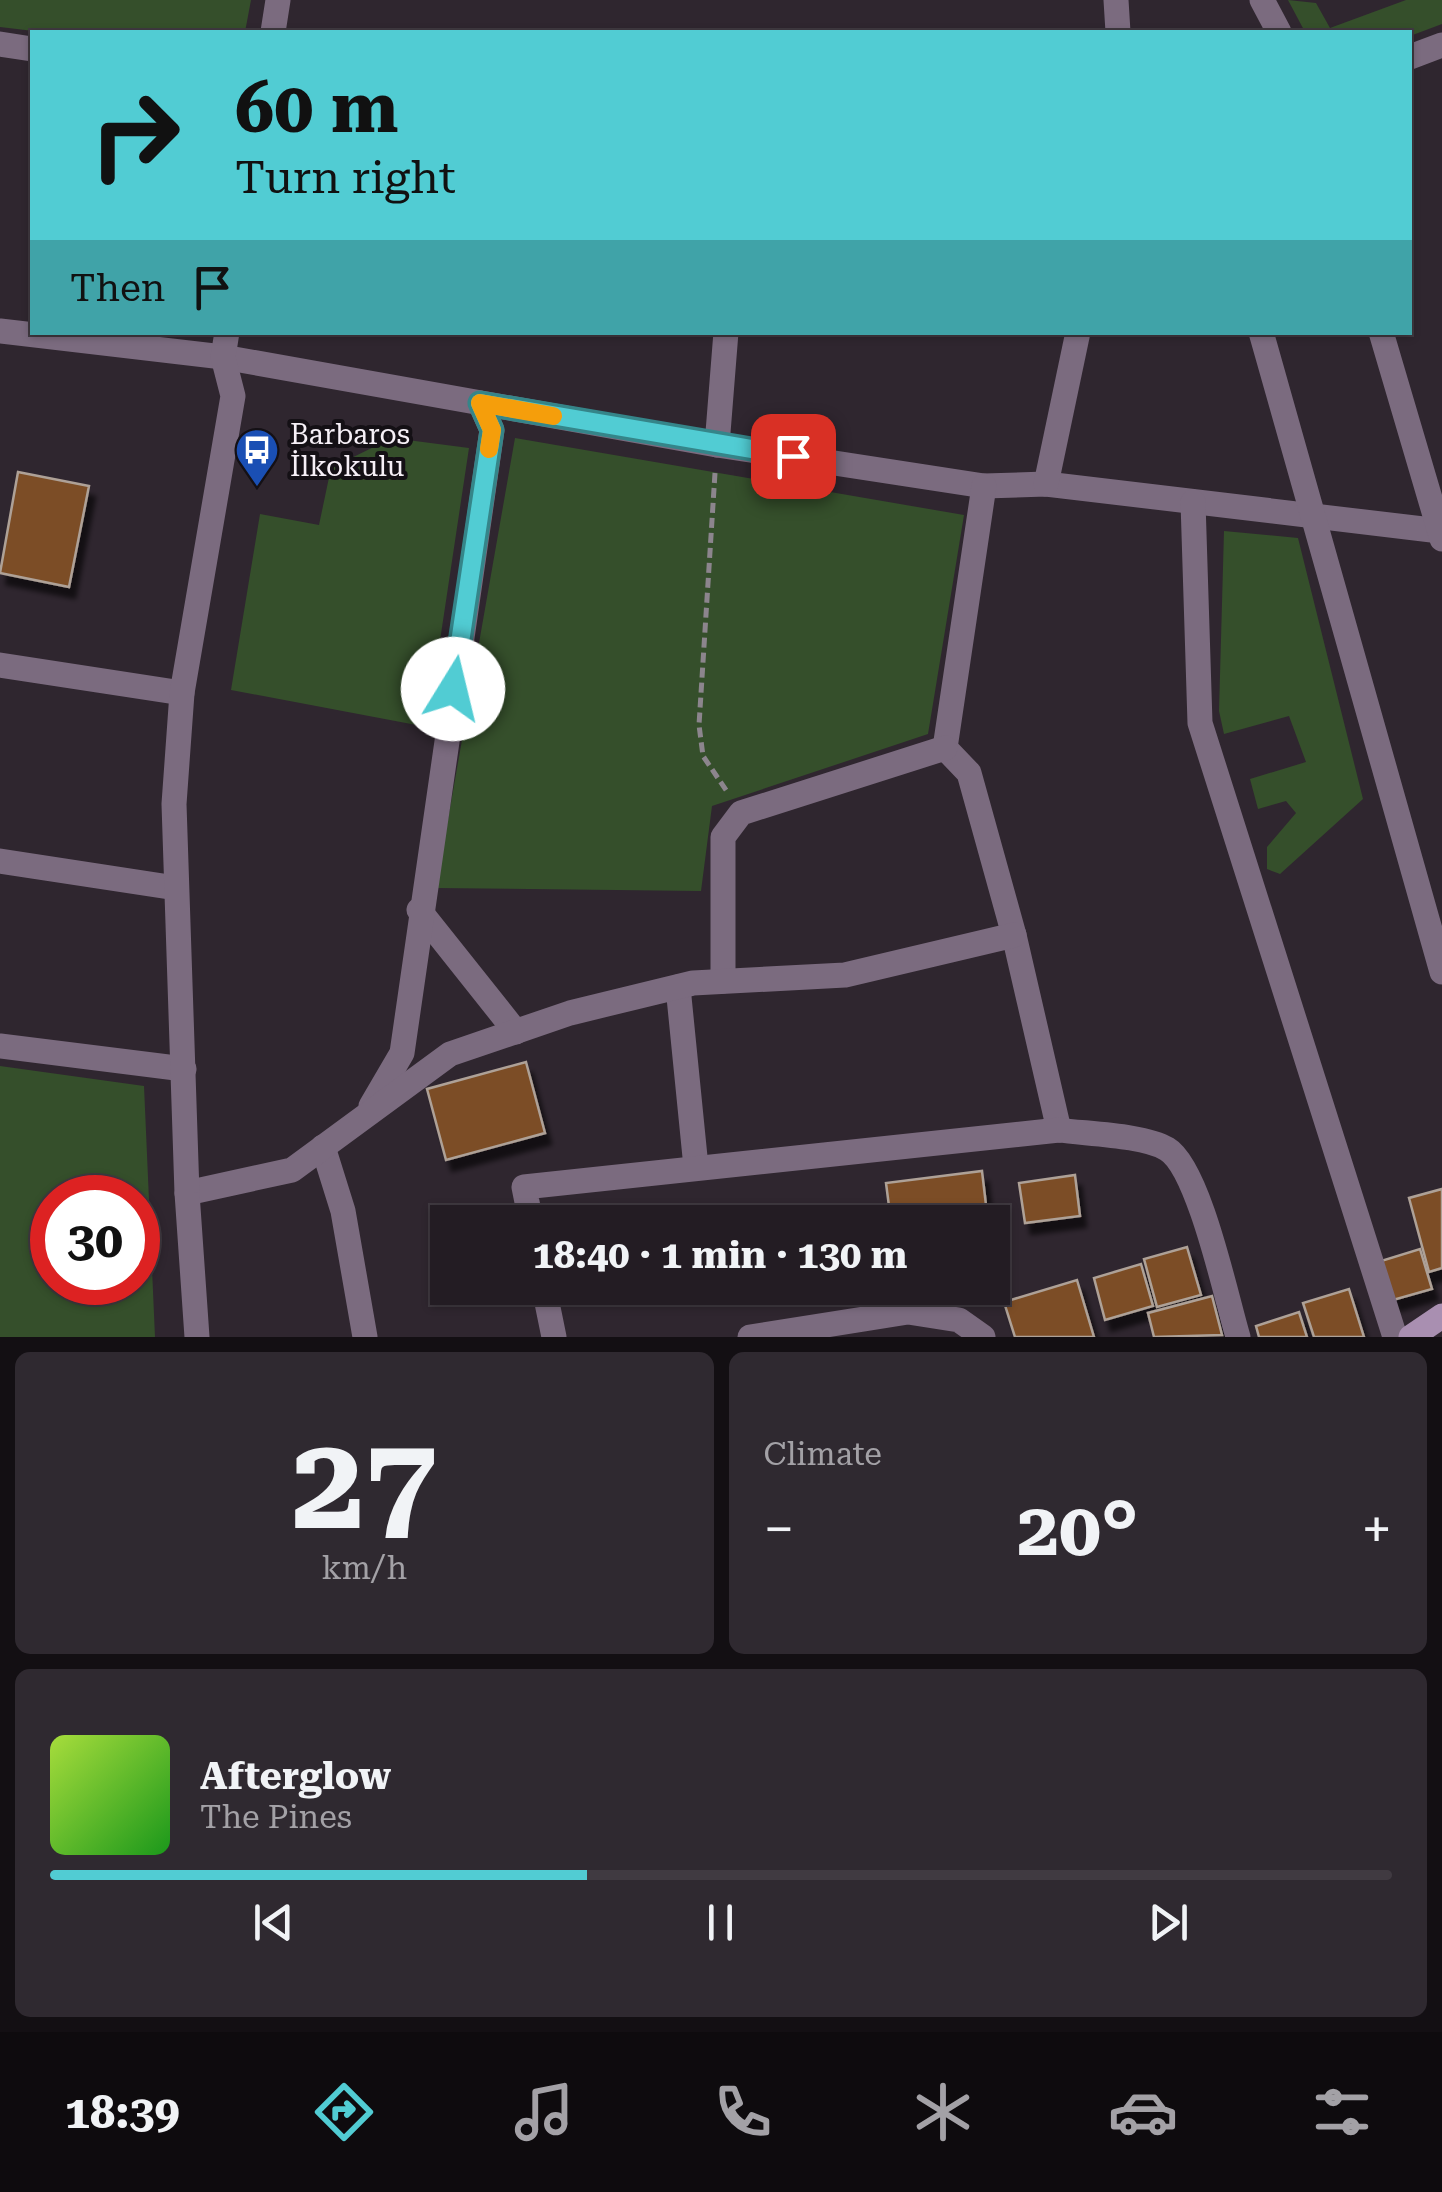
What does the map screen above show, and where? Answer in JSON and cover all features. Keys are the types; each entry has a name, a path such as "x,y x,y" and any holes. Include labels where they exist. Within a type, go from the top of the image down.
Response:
{"main road":[{"path":"1411,1337 1442,1316"}],"street":[{"path":"272,30 278,0"},
{"path":"1116,0 1118,30"},
{"path":"1262,0 1277,30"},
{"path":"0,44 30,49"},
{"path":"1412,55 1442,46"},
{"path":"0,331 30,333"},
{"path":"64,335 225,345 480,403 984,486 1046,484 1314,516 1441,536 1382,335"},
{"path":"717,445 726,335"},
{"path":"1046,484 1077,335"},
{"path":"1263,335 1442,972"},
{"path":"197,1337 187,1193 174,804 182,693 233,396 225,345"},
{"path":"364,1118 402,1053 492,430 480,403"},
{"path":"945,748 984,486"},
{"path":"1193,502 1200,723 1395,1337"},
{"path":"0,664 182,693"},
{"path":"723,982 722,837 741,813 945,748"},
{"path":"945,748 968,773 1014,935 1059,1130"},
{"path":"0,861 176,888"},
{"path":"420,910 516,1032"},
{"path":"187,1193 292,1170 450,1054 516,1032 678,987 844,975 1014,935"},
{"path":"678,987 696,1167"},
{"path":"0,1046 184,1070"},
{"path":"528,1205 524,1186 1059,1130 1168,1149 1194,1184 1238,1337"},
{"path":"323,1147 343,1212 365,1337"},
{"path":"547,1305 554,1337"},
{"path":"750,1337 908,1312 958,1320 984,1337"}],"path":[{"path":"717,445 699,725 703,756 741,813"}],"green space":[{"path":"0,0 251,0 245,30 30,31 0,27"},
{"path":"1288,0 1316,3 1330,28 1406,0 1442,0 1442,24 1412,35 1412,30 1304,30"},
{"path":"392,438 469,448 427,727 231,690 260,514 319,525 331,468"},
{"path":"515,438 964,515 928,734 712,806 701,891 436,888"},
{"path":"1224,531 1298,538 1363,799 1280,874 1267,869 1267,847 1296,813 1286,801 1258,809 1250,779 1306,762 1289,716 1224,734 1219,711"},
{"path":"0,1066 144,1086 148,1175 30,1175 30,1305 154,1305 155,1337 0,1337"}],"building":[{"path":"18,472 89,486 69,587 0,573"},
{"path":"526,1062 545,1133 446,1160 427,1089"},
{"path":"982,1171 986,1205 889,1205 886,1183"},
{"path":"1075,1175 1080,1216 1025,1223 1019,1183"},
{"path":"1442,1189 1442,1268 1429,1272 1409,1198"},
{"path":"1187,1247 1201,1295 1157,1307 1144,1259"},
{"path":"1420,1249 1432,1289 1393,1300 1381,1261"},
{"path":"1141,1264 1153,1306 1105,1320 1094,1278"},
{"path":"1077,1280 1094,1337 1015,1337 1005,1305 1010,1305 1010,1300"},
{"path":"1349,1289 1364,1337 1314,1337 1303,1303"},
{"path":"1212,1296 1222,1335 1154,1337 1148,1313"},
{"path":"1299,1312 1307,1337 1259,1337 1256,1326"}],"slow traffic":[{"path":"489,449 492,430 480,403 553,416"}],"place":[{"name":"Barbaros İlkokulu","path":"257,488"}],"route":[{"path":"453,689 492,430 480,403 793,456"}]}
